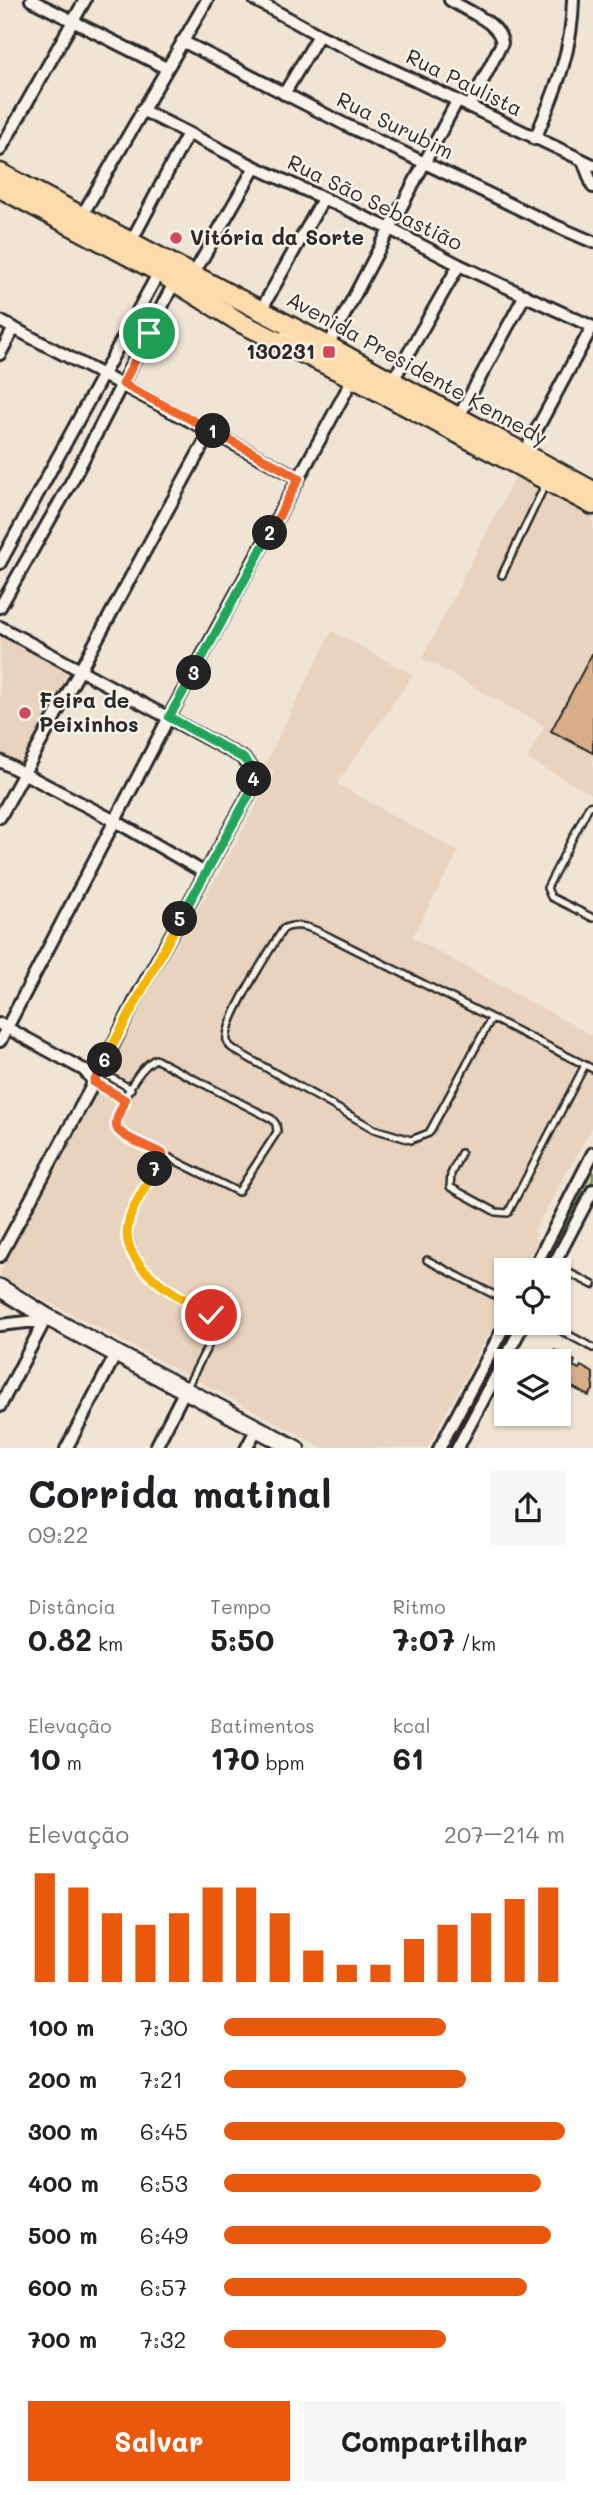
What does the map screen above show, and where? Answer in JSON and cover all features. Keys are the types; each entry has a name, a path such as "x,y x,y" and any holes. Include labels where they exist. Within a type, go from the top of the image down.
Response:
{"main road":[{"name":"Avenida Presidente Kennedy","path":"0,173 131,242 197,281 312,358 392,382 593,491"},
{"name":"Avenida Presidente Kennedy","path":"0,188 175,281 328,346 356,371 593,505"}],"street":[{"path":"31,0 166,68"},
{"path":"0,150 85,0"},
{"path":"81,217 207,0"},
{"name":"Rua Paulista","path":"255,0 274,4 319,35 589,164"},
{"path":"450,0 465,6 498,30 502,43 470,107"},
{"path":"536,139 563,74 572,28 573,0"},
{"path":"284,94 319,35"},
{"name":"Rua Surubim","path":"182,41 284,94 593,242"},
{"path":"328,346 457,101"},
{"name":"Rua São Sebastião","path":"142,110 255,167 593,327"},
{"path":"131,242 188,133"},
{"path":"589,164 593,187"},
{"path":"197,281 255,167"},
{"path":"250,314 323,198"},
{"path":"392,382 459,265"},
{"path":"0,563 159,272"},
{"path":"0,607 73,479 175,281"},
{"path":"458,418 525,295"},
{"path":"0,321 299,478"},
{"path":"524,453 593,327"},
{"path":"0,354 14,328"},
{"path":"0,1041 4,1026 117,822 169,717 356,371"},
{"path":"0,817 211,430"},
{"path":"52,467 73,479"},
{"path":"13,539 32,551"},
{"path":"0,627 243,758 254,770 253,788 139,993 0,1256"},
{"path":"0,761 117,822 205,873"},
{"path":"4,1026 97,1076"},
{"path":"539,1258 593,1153"},
{"path":"558,1258 593,1191"},
{"path":"0,1288 46,1318 296,1448"},
{"path":"0,1325 46,1318"},
{"path":"0,1406 46,1318"},
{"path":"439,1448 500,1335"},
{"path":"448,1432 459,1444 518,1335"},
{"path":"66,1448 116,1354"},
{"path":"155,1448 185,1390"},
{"path":"246,1448 257,1428"}],"lane":[{"name":"Avenida Presidente Kennedy","path":"279,332 303,343 312,358"},
{"path":"502,575 548,480"},
{"path":"593,806 589,806 582,817 547,888 551,897 593,918"},
{"path":"491,1019 429,1133 422,1138 411,1140 374,1129 238,1052 227,1040 232,1018 283,929 296,925 307,927 351,948 593,1069"},
{"path":"159,1059 260,1113 276,1124 277,1132 238,1192 122,1134 117,1128 117,1120 131,1089 146,1064 159,1059"},
{"path":"461,1153 450,1174 450,1187 496,1212 508,1213 585,1065"},
{"path":"97,1076 131,1089"},
{"path":"97,1076 125,1100"},
{"path":"163,1154 134,1209 128,1230 130,1243 142,1270 216,1321 214,1334 185,1390"},
{"path":"427,1260 494,1295"},
{"path":"571,1276 593,1285"},
{"path":"569,1335 593,1348"}],"shaded area":[{"path":"516,475 593,516 593,795 527,759 544,726 422,658"},
{"path":"332,631 413,675 337,784 459,852 412,937 593,1036 593,1126 534,1231 537,1233 534,1238 538,1240 528,1258 494,1258 494,1324 427,1448 324,1448 0,1276 0,1271 128,1027 237,842 274,772 264,766"},
{"name":"Feira de Peixinhos","path":"0,634 73,673 23,766 0,754"}],"green space":[{"path":"593,1163 593,1180 552,1258 543,1258"},
{"path":"504,1335 512,1335 505,1349 496,1349"},
{"path":"494,1353 494,1369 461,1430 455,1427"}],"building":[{"path":"593,652 593,753 551,731"},
{"path":"571,1359 575,1361 573,1366 579,1369 581,1366 593,1373 593,1390 589,1396 571,1387"}],"place":[{"name":"Vitória da Sorte","path":"176,238"},
{"name":"130231","path":"329,352"},
{"name":"Feira de Peixinhos","path":"25,713"}],"route":[{"path":"149,333 123,384 299,478 169,717 243,758 254,770 253,788 139,993 94,1082 125,1100 117,1120 117,1128 122,1134 163,1154 129,1220 130,1243 136,1259 142,1270 152,1279 211,1315"}]}
